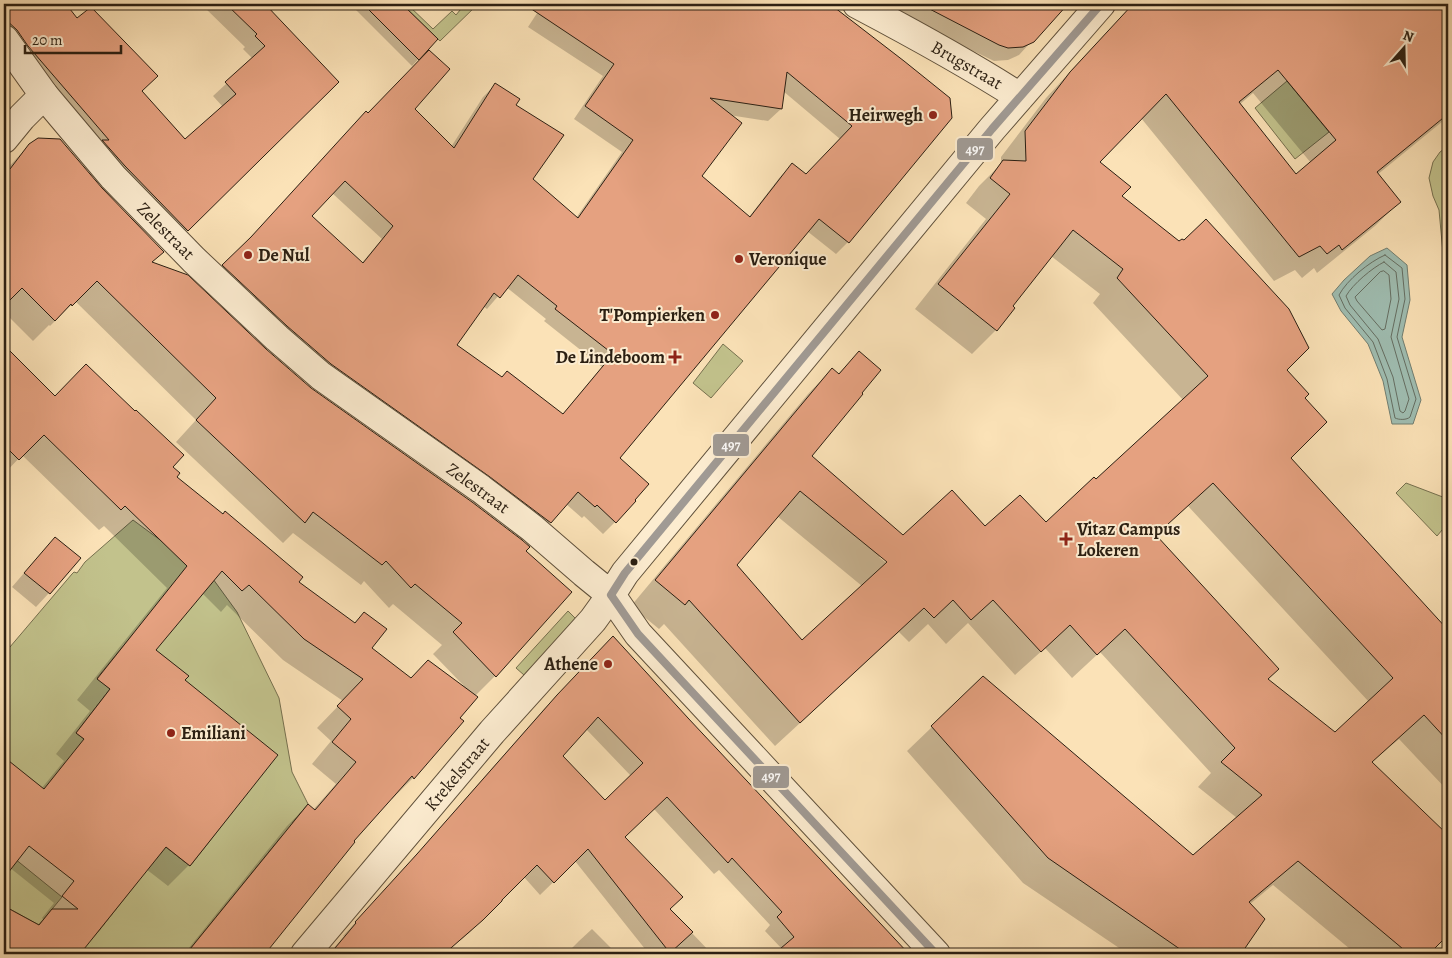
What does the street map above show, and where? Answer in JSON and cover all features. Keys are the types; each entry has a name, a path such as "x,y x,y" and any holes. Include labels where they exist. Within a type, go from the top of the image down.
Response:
{"street":[{"name":"Brugstraat","path":"857,4 919,37 1020,97 1101,4"},
{"name":"Zelestraat","path":"4,39 44,96 113,177 194,260 277,338 321,376 481,489 532,528 611,595 638,634 936,954"},
{"path":"4,139 22,117 44,96"},
{"name":"Krekelstraat","path":"305,954 492,732 593,620 625,572 1020,97"}],"green space":[{"path":"402,4 407,4 433,29 452,11 456,15 465,4 478,4 440,41"},
{"path":"1287,81 1329,132 1295,159 1255,108"},
{"path":"1448,146 1448,267 1443,253 1439,210 1433,196 1429,178 1433,162 1440,152"},
{"path":"723,344 743,361 711,398 693,383"},
{"path":"1406,483 1448,499 1448,523 1437,536 1396,493"},
{"path":"133,520 213,579 237,612 279,698 292,772 308,804 292,823 283,838 281,837 186,954 91,954 82,949 98,932 153,862 144,830 190,866 233,811 147,729 188,676 134,633 97,678 110,689 76,733 84,739 72,812 10,763 4,772 4,654 72,574 74,572 77,573 85,562"},
{"path":"568,611 576,619 524,675 516,668"},
{"path":"4,850 62,897 39,925 8,908 4,908"}],"water":[{"path":"1387,248 1407,265 1410,300 1402,337 1421,400 1413,424 1392,424 1383,381 1368,344 1341,311 1332,294 1370,256"}],"building":[{"path":"4,4 66,4 77,18 91,7 158,76 142,91 185,139 236,94 225,82 265,46 255,36 257,34 226,4 265,4 339,82 188,231 102,140 109,140 28,46 17,30 4,18"},
{"path":"363,4 402,4 438,39 419,60"},
{"path":"524,4 830,4 950,98 952,118 849,243 819,219 620,458 649,484 616,523 597,505 595,507 578,492 551,523 490,477 331,364 222,265 251,237 366,111 368,113 429,50 450,69 415,109 454,148 495,83 520,99 516,105 564,135 533,179 578,218 633,140 585,106 614,64","holes":["787,72 852,126 806,174 792,163 750,217 702,176 742,123 710,98 782,109","345,181 393,226 363,263 312,216","518,275 557,306 555,309 613,354 563,414 507,371 502,377 457,345 494,293 500,298"]},
{"path":"920,4 1068,4 1034,42 1023,47 1008,48"},
{"path":"1133,4 1448,4 1448,114 1377,172 1401,202 1342,250 1339,245 1327,254 1320,246 1299,257 1166,94 1100,162 1131,187 1122,196 1179,241 1184,240 1206,219 1289,309 1309,348 1287,370 1309,394 1305,398 1327,422 1291,458 1448,630 1448,741 1424,715 1372,762 1448,835 1448,935 1429,954 1409,954 1298,861 1249,902 1265,919 1241,954 1187,954 1048,858 931,726 983,676 1193,855 1262,795 1221,762 1235,748 1125,629 1097,655 1070,625 1041,652 993,600 971,620 953,600 934,618 924,608 800,723 689,600 685,605 655,580 832,368 839,374 859,351 881,370 812,456 903,535 952,490 985,526 1020,495 1046,522 1094,477 1096,479 1208,376 1117,278 1123,269 1073,230 1013,306 1015,308 997,331 938,284 1010,194 990,178 1003,160 1026,161 1025,131 1070,72","holes":["1278,70 1336,140 1296,174 1239,102","1213,483 1393,678 1335,732 1268,679 1279,669 1156,535","800,491 887,562 802,640 737,565"]},
{"path":"38,138 60,139 102,188 164,252 152,262 188,275 266,349 311,388 472,502 522,540 530,547 526,551 572,592 496,677 453,632 462,623 415,584 411,588 386,561 382,565 313,512 305,523 196,420 216,398 97,281 55,321 22,288 4,306 4,174 29,144"},
{"path":"4,345 55,396 86,364 184,455 173,467 180,473 177,477 223,514 225,511 303,577 299,582 355,623 364,612 387,629 372,648 411,678 428,660 478,697 460,718 464,721 414,779 412,776 354,841 265,954 186,954 308,804 315,810 356,762 332,742 351,719 337,706 363,679 304,639 249,585 242,591 222,571 156,650 189,676 185,680 278,755 190,866 166,847 80,954 4,954 4,906 39,925 52,909 78,909 62,896 74,881 29,846 4,878 4,757 44,789 84,739 76,733 110,689 97,679 187,566 125,506 121,510 44,435 19,460 4,445"},
{"path":"55,537 81,558 50,594 24,573"},
{"path":"613,636 909,954 774,954 794,937 777,917 782,912 732,858 728,863 667,797 625,837 683,897 670,909 693,932 670,953 588,849 554,883 537,865 483,920 444,954 330,954 355,922 557,695","holes":["598,717 643,763 605,800 563,756"]}],"transit line":[{"name":"497","path":"611,595 625,573 992,129 1101,4"},
{"name":"497","path":"611,595 638,634 936,954"}],"place":[{"name":"Heirwegh","path":"933,115"},
{"name":"De Nul","path":"248,255"},
{"name":"Veronique","path":"739,259"},
{"name":"T'Pompierken","path":"715,315"},
{"name":"De Lindeboom","path":"675,357"},
{"name":"Vitaz Campus Lokeren","path":"1066,539"},
{"name":"Athene","path":"608,664"},
{"name":"Emiliani","path":"171,733"}]}
